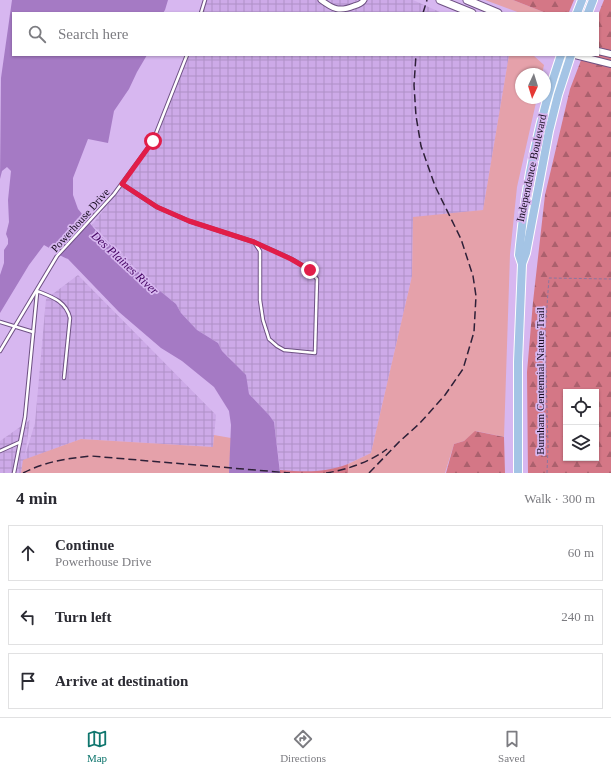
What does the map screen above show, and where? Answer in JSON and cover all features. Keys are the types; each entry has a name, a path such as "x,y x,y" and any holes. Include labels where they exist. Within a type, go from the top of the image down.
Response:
{"main road":[{"path":"440,0 469,12"},
{"path":"467,0 496,12"},
{"path":"577,12 582,0"},
{"path":"588,12 593,0"},
{"name":"Independence Boulevard","path":"522,264 519,255 520,245 532,164 546,103 561,56"},
{"name":"Independence Boulevard","path":"518,473 518,362 522,264 526,253 549,131 558,95 571,56"}],"street":[{"path":"321,0 330,6 344,10 362,3 364,0"},
{"path":"599,51 611,54"},
{"path":"579,56 611,64"}],"lane":[{"path":"201,12 205,0"},
{"name":"Powerhouse Drive","path":"0,351 57,256 91,221 122,184 153,141 186,56"},
{"path":"122,184 157,207 189,221 254,242 291,259 310,270 317,278 315,353 284,350 276,346 269,339 263,320 260,300 260,251 254,242"},
{"path":"14,473 25,417 37,291 59,300 69,313 70,318 64,378"},
{"path":"0,322 33,332"},
{"path":"0,451 20,442"}],"path":[{"name":"Burnham Centennial Nature Trail","path":"547,473 546,334 549,278 611,279"}],"shaded area":[{"path":"204,0 413,0 440,12 200,12"},
{"path":"485,0 513,0 543,12 517,12"},
{"path":"185,56 509,56 483,210 413,218 412,276 371,453 337,469 312,473 280,470 274,422 249,394 248,387 231,359 222,351 218,343 197,330 181,313 176,304 149,282 92,225 156,141"},
{"path":"509,56 534,56 544,65 543,68 515,68 515,104 536,104 517,187 510,254 504,437 476,431 464,441 454,444 445,473 348,473 348,464 371,453 412,276 413,217 483,210"},
{"path":"78,275 216,415 213,447 81,439 24,460 21,473 0,473 0,441 30,420 25,456 35,423 46,299"},
{"path":"214,435 231,438 229,473 21,473 23,460 81,439 213,447"}],"green space":[{"path":"513,0 574,0 569,12 543,12"},
{"path":"604,0 611,0 611,473 528,473 527,372 545,195 570,89 583,56 599,56 599,12"},
{"path":"475,431 504,437 505,473 446,473 454,444 464,441"},
{"path":"348,464 348,473 280,473 280,470 323,470"}],"water":[{"name":"Des Plaines River","path":"12,0 168,0 164,12 12,12 12,56 146,56 129,89 114,111 108,143 88,139 73,178 73,195 78,209 98,233 149,282 176,304 181,313 197,330 218,343 222,351 246,375 249,394 274,422 280,473 229,473 231,425 229,411 214,387 182,361 161,348 119,312 68,259 44,245 29,265 0,313 0,275 4,263 4,250 8,244 6,234 9,222 8,200 11,171 7,167 2,171 0,179 1,78"}],"railway":[{"path":"423,12 427,0"},
{"path":"369,473 420,423 445,395 463,369 474,332 476,296 473,276 461,239 435,186 421,146 416,116 414,85 416,56"},
{"path":"326,473 358,465 387,449"},
{"path":"23,473 56,461 91,456 290,473"}],"route":[{"path":"153,141 122,184 157,207 189,221 254,242 291,259 310,270"}]}
